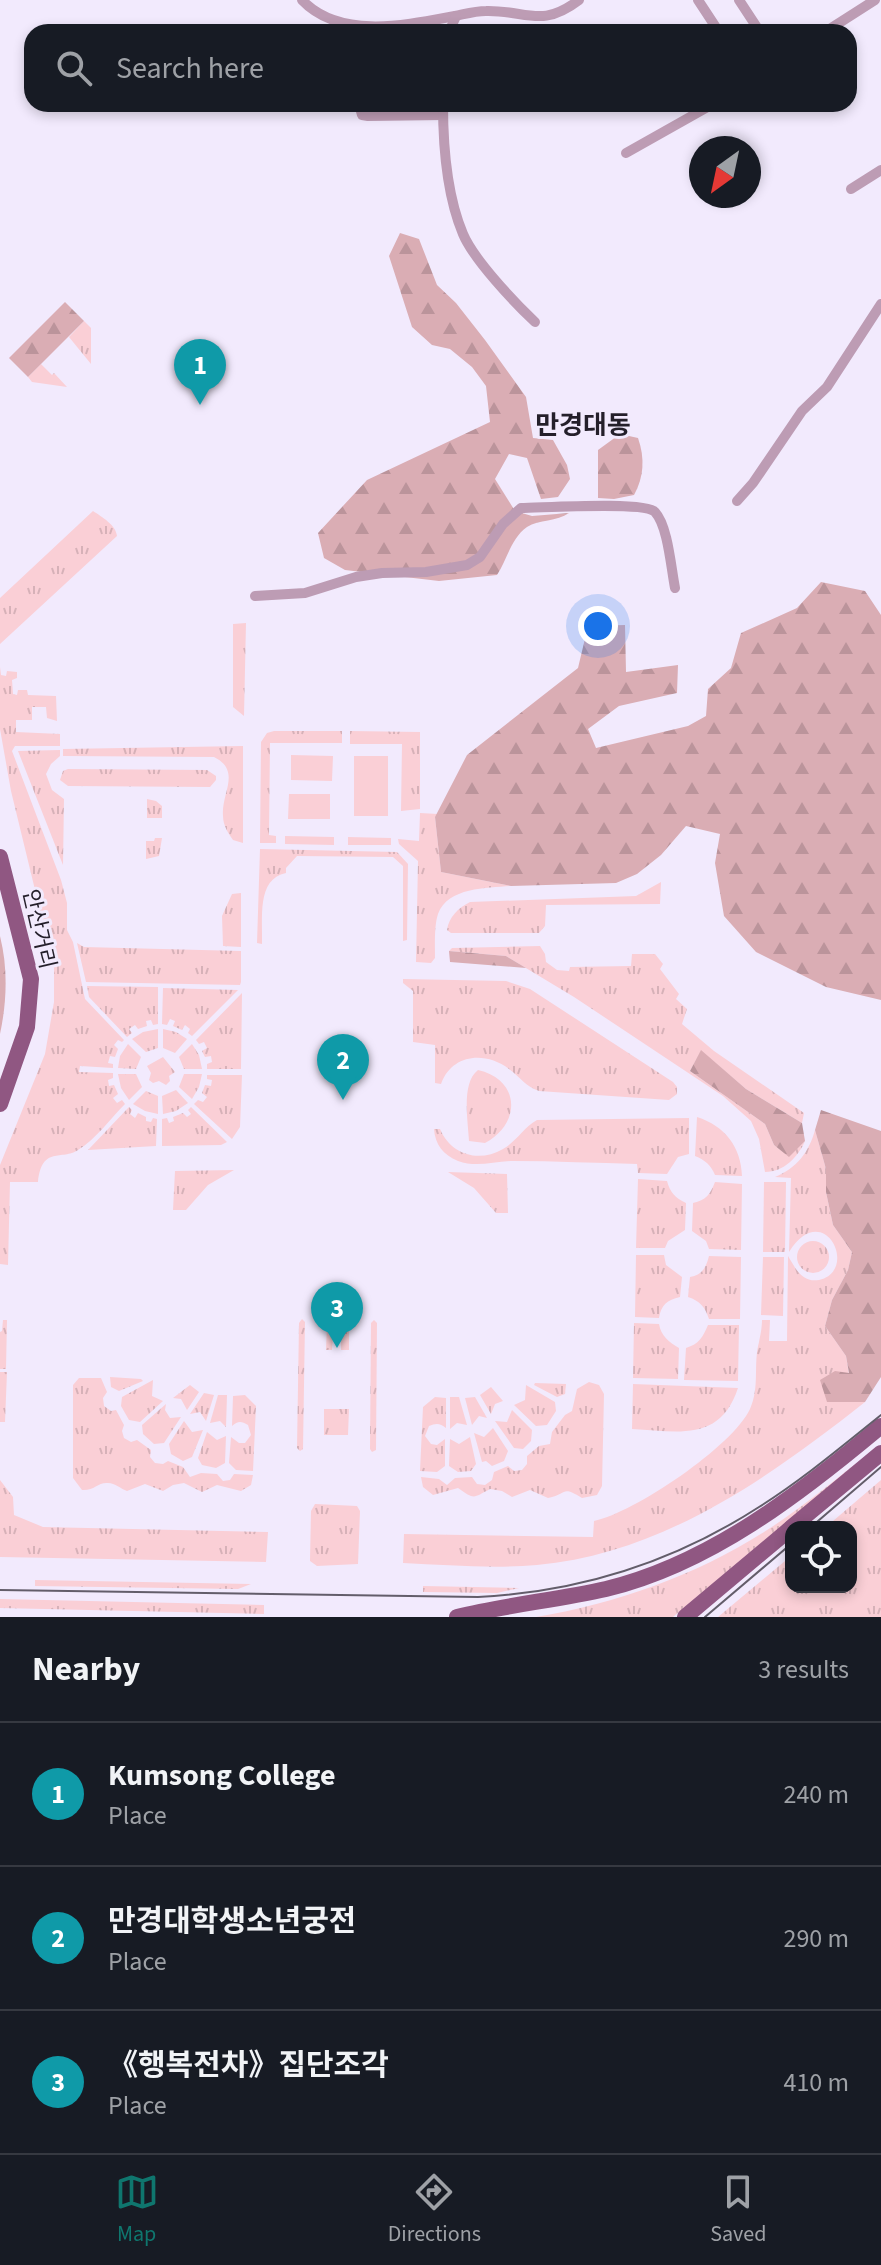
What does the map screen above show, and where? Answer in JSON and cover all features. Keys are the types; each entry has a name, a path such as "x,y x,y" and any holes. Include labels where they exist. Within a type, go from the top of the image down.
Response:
{"main road":[{"name":"안산거리","path":"0,857 31,979 27,1027 0,1104"},
{"path":"457,1617 608,1588 693,1555 749,1525 806,1488 881,1426"},
{"path":"800,1521 881,1453"},
{"path":"685,1617 785,1534"}],"street":[{"path":"302,0 321,16 354,24"},
{"path":"402,24 483,10 548,17 564,12 579,0"},
{"path":"698,0 714,24"},
{"path":"739,0 755,24"},
{"path":"838,24 875,0"},
{"path":"452,24 456,16"},
{"path":"361,112 368,116 418,112"},
{"path":"443,112 451,193 464,236 507,295 535,322"},
{"path":"626,153 699,112"},
{"path":"851,189 881,170"},
{"path":"737,501 753,483 802,411 827,387 881,304"},
{"path":"255,596 305,593 356,577 382,573 426,572 467,565 480,557 503,524 521,508 603,506 647,506 656,512 664,531 675,588"}],"green space":[{"path":"400,233 419,239 437,285 456,303 526,397 533,438 553,440 567,465 570,479 558,497 541,499 527,458 509,454 495,479 515,511 532,516 569,513 527,527 513,543 497,575 439,581 345,570 324,558 318,533 367,480 490,422 486,386 472,367 450,349 432,345 412,327 389,256"},
{"path":"65,302 84,321 28,377 9,358"},
{"path":"84,321 91,328 91,364 69,337"},
{"path":"41,364 67,387 32,382 28,377"},
{"path":"620,434 638,438 642,453 640,481 634,495 598,498 598,450"},
{"path":"93,511 111,525 117,536 0,644 0,598"},
{"path":"821,582 865,591 881,615 881,1000 826,987 756,952 724,916 715,863 720,834 686,826 661,855 637,874 616,883 511,886 441,872 435,817 467,755 578,668 588,626 625,625 626,672 678,665 677,693 619,706 588,729 596,748 688,726 706,716 708,689 731,668 741,633 797,608"},
{"path":"246,623 244,716 233,707 233,624"},
{"path":"0,667 1,675 6,676 7,671 17,672 17,678 12,680 13,694 17,695 18,690 27,690 28,695 56,696 57,721 47,718 46,707 32,707 32,720 16,720 16,732 60,734 60,746 15,746 12,751 61,880 67,903 67,930 73,942 85,999 124,1040 118,1040 114,1045 118,1049 115,1057 110,1056 108,1063 113,1064 113,1068 80,1066 79,1072 113,1073 113,1078 108,1080 109,1086 114,1085 118,1094 113,1098 117,1103 122,1100 125,1104 85,1145 72,1153 48,1159 40,1170 38,1182 10,1182 8,1265 0,1264 0,1165 45,1054 54,1002 54,968 11,791 0,729"},
{"path":"342,731 342,743 270,743 269,835 276,836 276,843 260,843 261,742 267,733"},
{"path":"350,731 420,732 420,809 401,811 402,744 350,744"},
{"path":"243,746 243,843 233,840 225,826 223,807 229,776 227,769 214,757 63,756 63,749"},
{"path":"60,750 60,756 46,774 52,790 64,799 63,865 18,751"},
{"path":"291,755 333,756 332,781 291,780"},
{"path":"354,756 388,756 388,816 354,816"},
{"path":"207,770 216,776 216,780 210,787 68,786 60,780 63,771"},
{"path":"289,794 330,794 330,819 288,819"},
{"path":"147,799 162,806 162,818 147,818"},
{"path":"420,813 438,814 435,817 441,872 511,886 459,894 443,905 438,914 435,958 431,963 416,962 418,861 399,844 398,839 419,841"},
{"path":"285,836 334,837 334,845 285,844"},
{"path":"348,837 391,838 391,845 348,845"},
{"path":"155,838 162,838 159,856 146,859 146,841 154,841"},
{"path":"260,849 397,852 408,864 407,940 403,941 403,866 393,857 297,856 286,868 286,873 276,877 265,892 262,944 257,943"},
{"path":"661,882 660,904 546,905 545,926 539,933 451,933 447,930 455,913 470,902 636,896"},
{"path":"241,893 241,947 223,946 222,916 232,894"},
{"path":"0,936 6,985 0,1034"},
{"path":"77,943 84,947 241,951 241,982 240,985 86,982"},
{"path":"540,946 546,962 557,970 569,971 570,967 631,966 632,954 655,954 663,964 660,969 679,994 676,999 687,1009 682,1024 714,1051 804,1113 802,1123 746,1089 701,1051 690,1071 765,1124 774,1145 789,1156 805,1141 794,1158 778,1169 765,1172 759,1139 751,1121 723,1096 574,997 506,956 449,951 452,948"},
{"path":"449,951 506,956 526,968 450,962"},
{"path":"403,979 506,981 530,989 673,1082 677,1094 669,1100 539,1091 500,1063 480,1058 461,1061 446,1074 441,1084 435,1083 435,1045 413,1042 413,991 403,983"},
{"path":"87,986 158,987 158,1024 153,1025 151,1020 146,1021 147,1026 138,1029 135,1025 129,1029 132,1033 127,1037 89,997"},
{"path":"163,988 238,990 192,1036 185,1025 182,1030 173,1026 175,1021 170,1019 167,1025 162,1024"},
{"path":"242,993 241,1069 207,1069 207,1064 212,1062 211,1056 205,1057 202,1051 207,1048 204,1042 199,1044 196,1040"},
{"path":"158,1029 158,1048 146,1052 132,1039 143,1032"},
{"path":"163,1029 187,1039 175,1053 163,1048"},
{"path":"128,1044 141,1057 136,1069 118,1068 120,1056"},
{"path":"192,1044 199,1055 202,1069 184,1069 179,1057"},
{"path":"701,1050 746,1089 802,1123 805,1141 789,1157 774,1145 765,1124 690,1071"},
{"path":"163,1057 175,1072 169,1076 170,1081 166,1085 149,1080 151,1073 147,1066"},
{"path":"478,1070 502,1083 509,1092 511,1103 505,1125 485,1143 469,1141 467,1093"},
{"path":"118,1074 136,1074 142,1087 129,1100 121,1088"},
{"path":"184,1074 202,1074 192,1099 179,1087"},
{"path":"207,1075 242,1075 240,1127 232,1139 194,1104 198,1100 203,1102 207,1097 202,1093 205,1085 211,1086 212,1080 207,1079"},
{"path":"176,1090 188,1103 176,1111 163,1114 162,1096"},
{"path":"146,1091 158,1096 158,1114 133,1104"},
{"path":"129,1107 132,1110 130,1114 135,1118 138,1113 146,1117 146,1121 157,1119 156,1146 88,1150"},
{"path":"191,1107 227,1142 221,1145 162,1146 162,1119 167,1118 169,1123 174,1121 173,1117 183,1113 187,1117 191,1114 188,1110"},
{"path":"821,1110 881,1131 881,1377 865,1402 827,1402 820,1380 835,1371 849,1373 846,1356 825,1326 832,1300 848,1270 852,1252 833,1225 826,1192 826,1169 815,1130"},
{"path":"697,1117 716,1126 730,1139 742,1176 715,1175 707,1163 695,1156"},
{"path":"689,1118 689,1154 678,1157 667,1174 638,1173 637,1164 465,1163 444,1152 434,1129 440,1129 458,1150 475,1156 494,1153 508,1146 537,1120"},
{"path":"815,1130 826,1169 826,1192 833,1225 852,1252 848,1270 832,1300 825,1326 846,1356 849,1374 827,1402 865,1402 752,1484 712,1508 628,1545 583,1558 537,1565 487,1567 403,1563 404,1534 593,1537 594,1521 656,1492 724,1441 740,1424 753,1401 762,1320 770,1320 769,1341 787,1341 788,1256 799,1273 813,1280 831,1274 837,1264 837,1253 825,1234 814,1232 802,1237 789,1252 791,1178 775,1177 801,1158"},
{"path":"234,1170 208,1185 186,1210 173,1210 175,1171"},
{"path":"448,1172 507,1174 508,1213 496,1213 474,1188"},
{"path":"638,1179 667,1181 674,1194 686,1203 685,1230 668,1241 665,1248 636,1248"},
{"path":"715,1182 742,1184 741,1250 709,1249 706,1241 692,1231 693,1203 707,1196"},
{"path":"764,1182 786,1182 785,1252 763,1252"},
{"path":"813,1241 824,1246 829,1257 824,1268 813,1273 802,1268 797,1257 802,1246"},
{"path":"636,1255 664,1255 666,1265 682,1277 680,1297 665,1304 659,1318 635,1317"},
{"path":"709,1256 741,1257 740,1319 709,1319 702,1305 688,1297 690,1277 703,1270"},
{"path":"763,1257 784,1257 783,1316 761,1315"},
{"path":"338,1316 349,1323 349,1350 341,1350 341,1335 333,1335 332,1350 326,1350 327,1323"},
{"path":"302,1319 305,1322 303,1449 300,1451 297,1448 299,1323"},
{"path":"3,1320 7,1320 6,1369 0,1369 0,1332"},
{"path":"374,1320 377,1323 376,1450 372,1452 371,1323"},
{"path":"634,1323 659,1324 666,1338 679,1348 678,1379 633,1378"},
{"path":"708,1325 739,1325 738,1381 684,1380 686,1348 700,1340"},
{"path":"0,1372 7,1372 5,1422 0,1422"},
{"path":"110,1377 143,1381 119,1391 111,1387"},
{"path":"79,1378 101,1378 107,1392 103,1398 104,1406 111,1411 116,1410 124,1425 124,1438 131,1442 137,1440 151,1450 150,1457 155,1463 168,1461 183,1467 190,1477 201,1473 217,1474 223,1481 230,1480 234,1474 253,1475 251,1485 241,1491 217,1485 202,1492 184,1483 163,1491 145,1484 127,1491 105,1483 82,1490 73,1478 73,1385"},
{"path":"153,1380 152,1396 163,1401 140,1422 129,1420 121,1406 122,1397"},
{"path":"589,1382 599,1385 604,1394 602,1486 597,1495 582,1498 567,1491 548,1498 530,1490 512,1497 490,1489 474,1496 458,1488 433,1495 423,1487 421,1477 439,1479 447,1485 455,1478 472,1477 477,1484 485,1485 492,1480 494,1472 508,1466 514,1471 522,1470 527,1464 527,1456 539,1446 550,1444 552,1432 572,1411 577,1389"},
{"path":"535,1383 566,1384 565,1394 557,1397"},
{"path":"633,1384 738,1388 730,1406 708,1426 695,1430 665,1431 632,1429"},
{"path":"190,1385 199,1392 187,1410 181,1399 173,1398"},
{"path":"526,1385 555,1402 556,1411 547,1425 536,1426 514,1405 525,1400"},
{"path":"491,1387 503,1401 495,1404 491,1414 480,1395"},
{"path":"204,1393 214,1395 206,1421 200,1412 190,1414"},
{"path":"218,1395 227,1395 226,1427 220,1421 210,1423"},
{"path":"245,1395 256,1406 253,1471 236,1470 229,1463 231,1437 245,1443 251,1435 246,1424 240,1422 232,1426 233,1396"},
{"path":"435,1397 446,1398 446,1428 440,1424 431,1425 425,1436 431,1444 437,1445 445,1439 445,1466 437,1472 420,1471 423,1407"},
{"path":"450,1397 459,1397 467,1425 457,1423 450,1429"},
{"path":"475,1397 487,1418 479,1416 472,1425 465,1398"},
{"path":"166,1404 165,1410 170,1418 181,1417 164,1443 154,1444 143,1434 142,1425"},
{"path":"324,1409 349,1409 348,1435 324,1435"},
{"path":"512,1410 532,1430 531,1441 523,1449 514,1448 495,1421 507,1422"},
{"path":"184,1421 192,1432 203,1430 192,1457 183,1461 171,1454 169,1444"},
{"path":"493,1428 508,1451 504,1461 492,1466 486,1461 482,1462 474,1433 484,1437"},
{"path":"207,1432 217,1440 226,1436 225,1463 216,1468 202,1465 198,1458"},
{"path":"470,1437 476,1464 471,1471 458,1472 449,1466 450,1439 459,1444"},
{"path":"863,1458 673,1617 536,1617 626,1596 683,1575 737,1548 815,1496"},
{"path":"0,1480 13,1497 14,1515 43,1527 268,1532 266,1562 0,1557"},
{"path":"881,1480 881,1617 718,1617 785,1561 785,1593 857,1593 857,1521 833,1521"},
{"path":"315,1504 357,1506 360,1511 358,1564 317,1566 310,1561 311,1511"},
{"path":"35,1580 251,1584 238,1589 35,1586"},
{"path":"423,1586 519,1588 497,1593 423,1592"},
{"path":"0,1599 264,1605 264,1614 0,1608"}],"tram line":[{"path":"0,1590 478,1597 553,1589 624,1571 693,1544 727,1526 791,1486 881,1415"},
{"path":"818,1521 881,1467"},
{"path":"705,1617 785,1549"}],"place":[{"name":"Kumsong College","path":"200,405"},
{"name":"만경대학생소년궁전","path":"343,1100"},
{"name":"《행복전차》집단조각","path":"337,1348"}],"district":[{"name":"만경대동","path":"583,425"}]}
